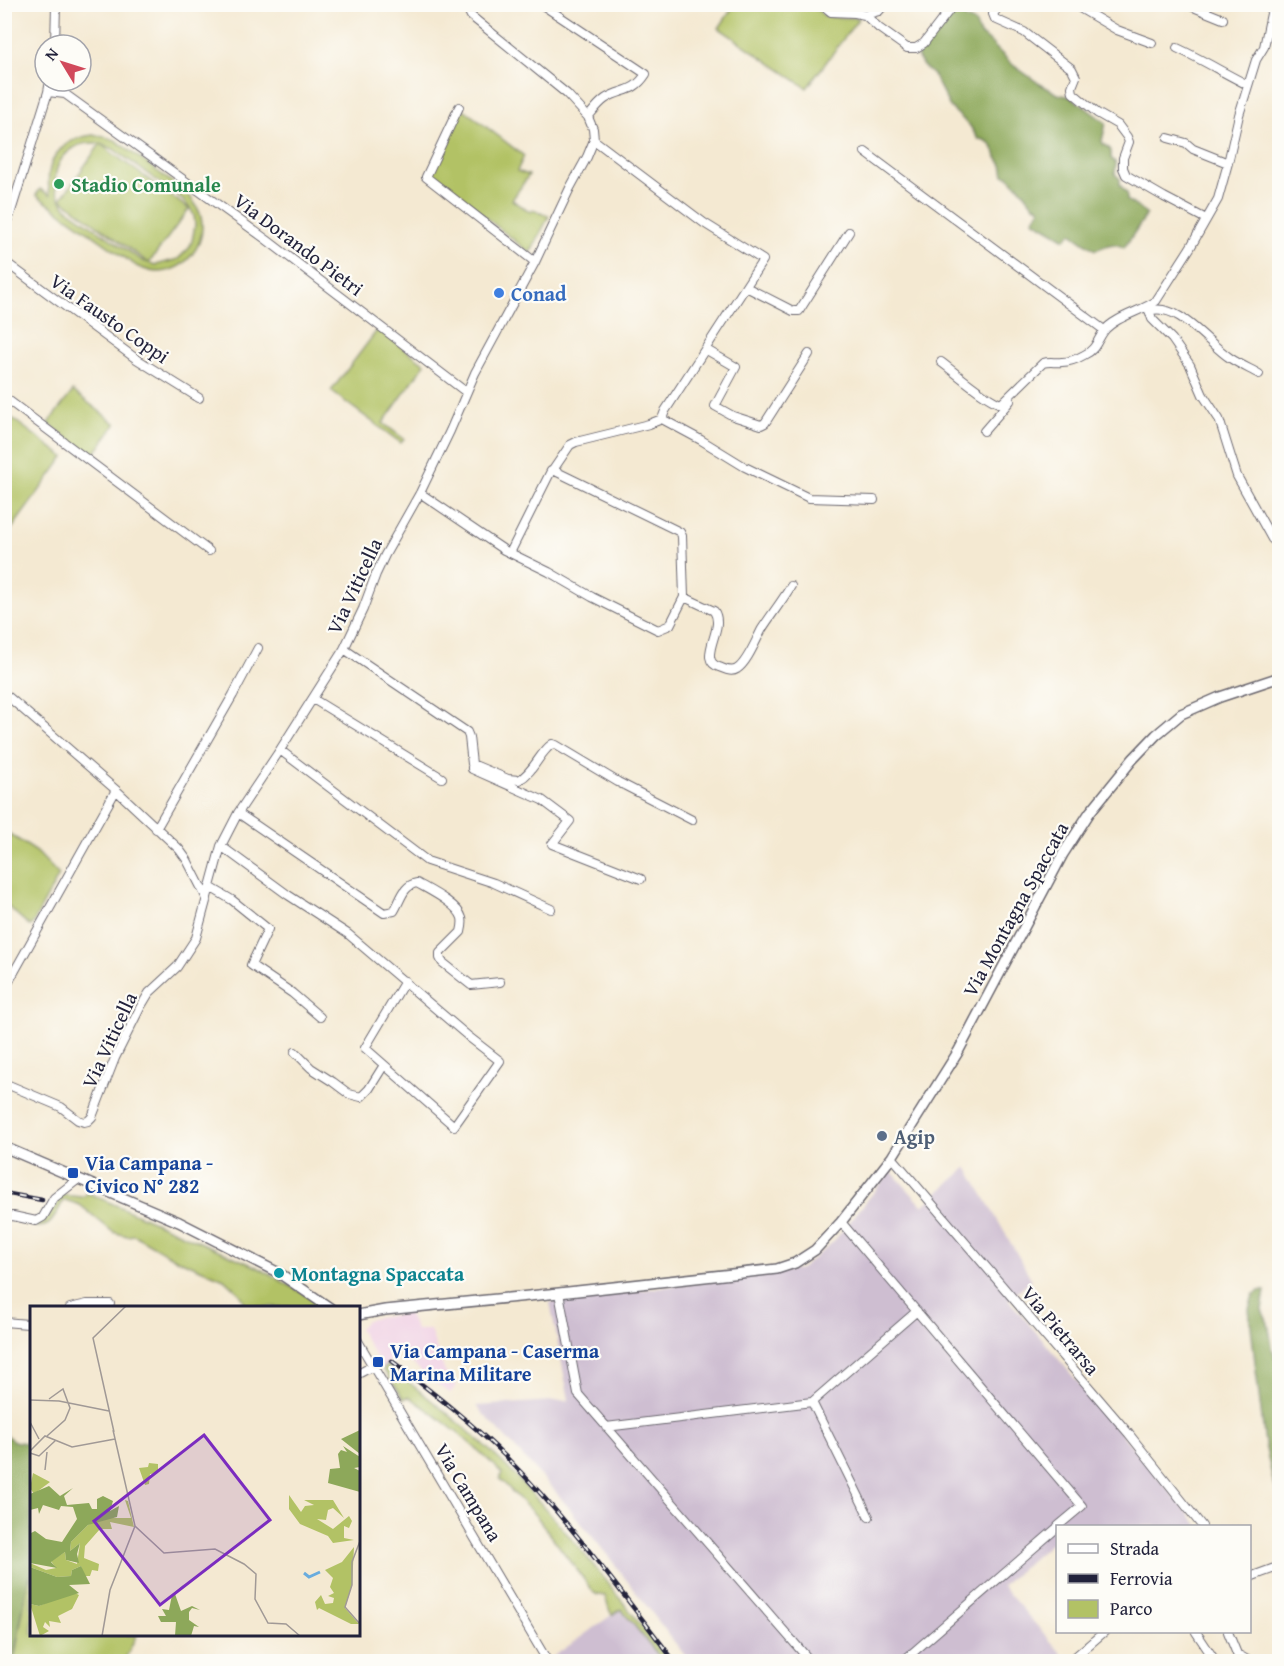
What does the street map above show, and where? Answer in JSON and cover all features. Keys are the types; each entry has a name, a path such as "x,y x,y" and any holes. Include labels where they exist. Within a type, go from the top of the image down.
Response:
{"main road":[{"name":"Via Montagna Spaccata","path":"360,1315 385,1310 777,1269 795,1263 815,1250 841,1222 892,1157 958,1052 1063,854 1090,812 1133,759 1181,714 1220,697 1280,676"},
{"path":"4,1147 179,1222 279,1273 327,1306"}],"street":[{"path":"55,33 56,4"},
{"path":"465,4 471,16 567,94 588,117 594,140 704,223 764,260 662,419 570,445 551,471 510,553"},
{"path":"541,4 646,74 633,88 604,99 588,117"},
{"path":"821,4 831,12 865,15 879,11 885,4"},
{"path":"865,15 908,48 916,48 924,44 954,4"},
{"path":"1001,4 993,14 995,20 1024,32 1072,69 1076,77 1072,87 1073,93 1097,113 1113,121 1127,136 1129,142 1123,158 1125,175 1206,219"},
{"path":"1073,4 1117,30 1152,43"},
{"path":"1186,4 1223,20"},
{"path":"1148,309 1169,282 1218,199 1248,85 1256,60 1264,47 1273,4"},
{"path":"1177,48 1248,85"},
{"path":"4,234 48,93"},
{"name":"Via Dorando Pietri","path":"56,93 65,94 267,240 466,392"},
{"path":"459,107 426,177 535,262"},
{"path":"1168,138 1186,143 1193,149 1228,163"},
{"name":"Via Viticella","path":"4,1083 61,1107 78,1120 84,1122 92,1117 115,1058 140,1008 149,993 177,967 196,938 221,846 238,813 344,649 381,564 420,493 475,373 535,262 594,140"},
{"path":"866,152 1104,330"},
{"path":"746,287 792,311 799,311 849,232"},
{"name":"Via Fausto Coppi","path":"4,261 135,358 199,398"},
{"path":"941,362 1001,404 1043,363 1062,362 1086,354 1098,343 1104,330 1137,309 1164,309 1197,330 1230,358 1259,374"},
{"path":"1148,309 1152,320 1172,339 1190,365 1203,395 1219,419 1237,476 1272,538 1280,545"},
{"path":"705,350 736,367 716,406 733,416 761,425 765,423 809,354"},
{"path":"984,431 1022,389 1053,361"},
{"path":"4,397 209,550"},
{"path":"662,419 745,466 809,498 874,500"},
{"path":"420,493 510,553 592,597 658,630 670,625 684,597 680,532 553,470"},
{"path":"684,597 714,611 717,615 711,661 731,671 738,669 744,661 791,586"},
{"path":"156,829 258,648"},
{"path":"344,649 466,732 469,737 472,769 542,800 570,821 552,844 641,879"},
{"path":"4,693 116,790 179,849 207,899"},
{"path":"313,699 442,778"},
{"path":"472,764 508,779 519,780 529,773 552,744 664,807 692,820"},
{"path":"280,750 427,861 494,883 551,909"},
{"path":"4,990 116,790"},
{"path":"238,813 384,913 394,911 405,889 411,884 417,883 434,893 457,909 462,918 461,932 440,953 442,962 471,985 500,982"},
{"path":"221,846 288,895 348,934 405,981 469,1037 500,1061 454,1126 365,1048 405,981"},
{"path":"210,887 232,900 268,929 251,965 292,993 320,1017"},
{"path":"295,1052 311,1068 349,1094 361,1097 369,1089 384,1065"},
{"name":"Via Pietrarsa","path":"892,1157 1121,1425 1200,1525"},
{"path":"7,1215 36,1221 43,1217 54,1198 77,1180"},
{"path":"841,1222 1082,1506 1060,1525"},
{"path":"559,1293 578,1394 811,1662"},
{"path":"78,1306 110,1304"},
{"path":"606,1427 812,1402 917,1311"},
{"path":"4,1322 30,1324"},
{"name":"Via Campana","path":"360,1344 548,1662"},
{"path":"360,1373 373,1366"},
{"path":"812,1402 869,1516"},
{"path":"902,1662 1056,1529"},
{"path":"1251,1576 1280,1566"},
{"path":"1069,1662 1103,1633"},
{"path":"1197,1633 1216,1662"},
{"path":"1228,1633 1237,1654 1251,1662"},
{"path":"1265,1662 1280,1657"}],"shaded area":[{"path":"967,1167 1032,1280 1008,1299 1198,1525 1056,1525 1056,1539 1002,1586 1068,1661 689,1661 555,1491 476,1406 569,1400 550,1302 801,1269 833,1242 891,1171 923,1206"},
{"path":"408,1313 416,1330 430,1330 445,1372 457,1385 450,1393 398,1351 383,1369 360,1331 366,1320"},
{"path":"620,1609 663,1661 546,1662"}],"green space":[{"path":"735,4 811,5 826,17 859,18 807,88 719,28"},
{"path":"957,6 964,17 975,22 980,35 1013,65 1058,94 1071,97 1106,123 1102,141 1110,149 1111,158 1116,163 1115,174 1127,193 1127,200 1147,214 1124,248 1113,245 1095,250 1071,233 1065,239 1033,220 1040,210 1018,185 1004,175 1002,165 990,144 978,139 970,126 950,107 934,76 923,66 917,56"},
{"path":"462,108 524,156 517,171 529,175 512,200 531,212 533,210 549,216 529,252 430,173"},
{"path":"93,135 115,140 187,193 199,210 202,227 197,247 185,262 167,271 149,271 138,267 36,195 40,189 50,195 49,173 56,154 63,147 81,137","holes":["88,143 97,143 113,149 181,198 191,210 195,225 192,241 189,248 178,259 156,265 143,261 69,210 58,195 55,178 60,161 66,154 77,146"]},
{"path":"100,144 189,209 149,263 61,199"},
{"path":"378,329 425,364 383,423 404,439 401,443 331,391"},
{"path":"73,391 116,424 92,457 48,423"},
{"path":"5,413 64,457 5,538"},
{"path":"5,831 37,852 59,875 30,926 5,904"},
{"path":"88,1193 257,1267 325,1306 244,1306 240,1294 224,1279 172,1257 134,1235 127,1236 113,1232 80,1205 65,1200 47,1225 36,1227 28,1225 45,1219 61,1195 82,1197"},
{"path":"1259,1291 1265,1291 1262,1310 1268,1323 1273,1352 1279,1368 1279,1496 1273,1481 1265,1444 1249,1309 1253,1295"},
{"path":"387,1365 474,1436 525,1486 588,1559 669,1661 663,1661 621,1609 612,1615 605,1596 594,1593 537,1517 500,1479 502,1473 435,1415 411,1398 404,1399 383,1369"},
{"path":"4,1433 13,1441 25,1443 30,1439 30,1576 13,1662 4,1661"},
{"path":"30,1576 30,1636 136,1636 124,1661 14,1662"}],"railway":[{"path":"4,1193 42,1200"},
{"path":"392,1361 479,1432 530,1482 594,1557 675,1662"}],"place":[{"name":"Stadio Comunale","path":"59,184"},
{"name":"Conad","path":"499,293"},
{"name":"Agip","path":"882,1136"},
{"name":"Via Campana - Civico N° 282","path":"73,1173"},
{"name":"Montagna Spaccata","path":"279,1273"},
{"name":"Via Campana - Caserma Marina Militare","path":"378,1362"}]}
